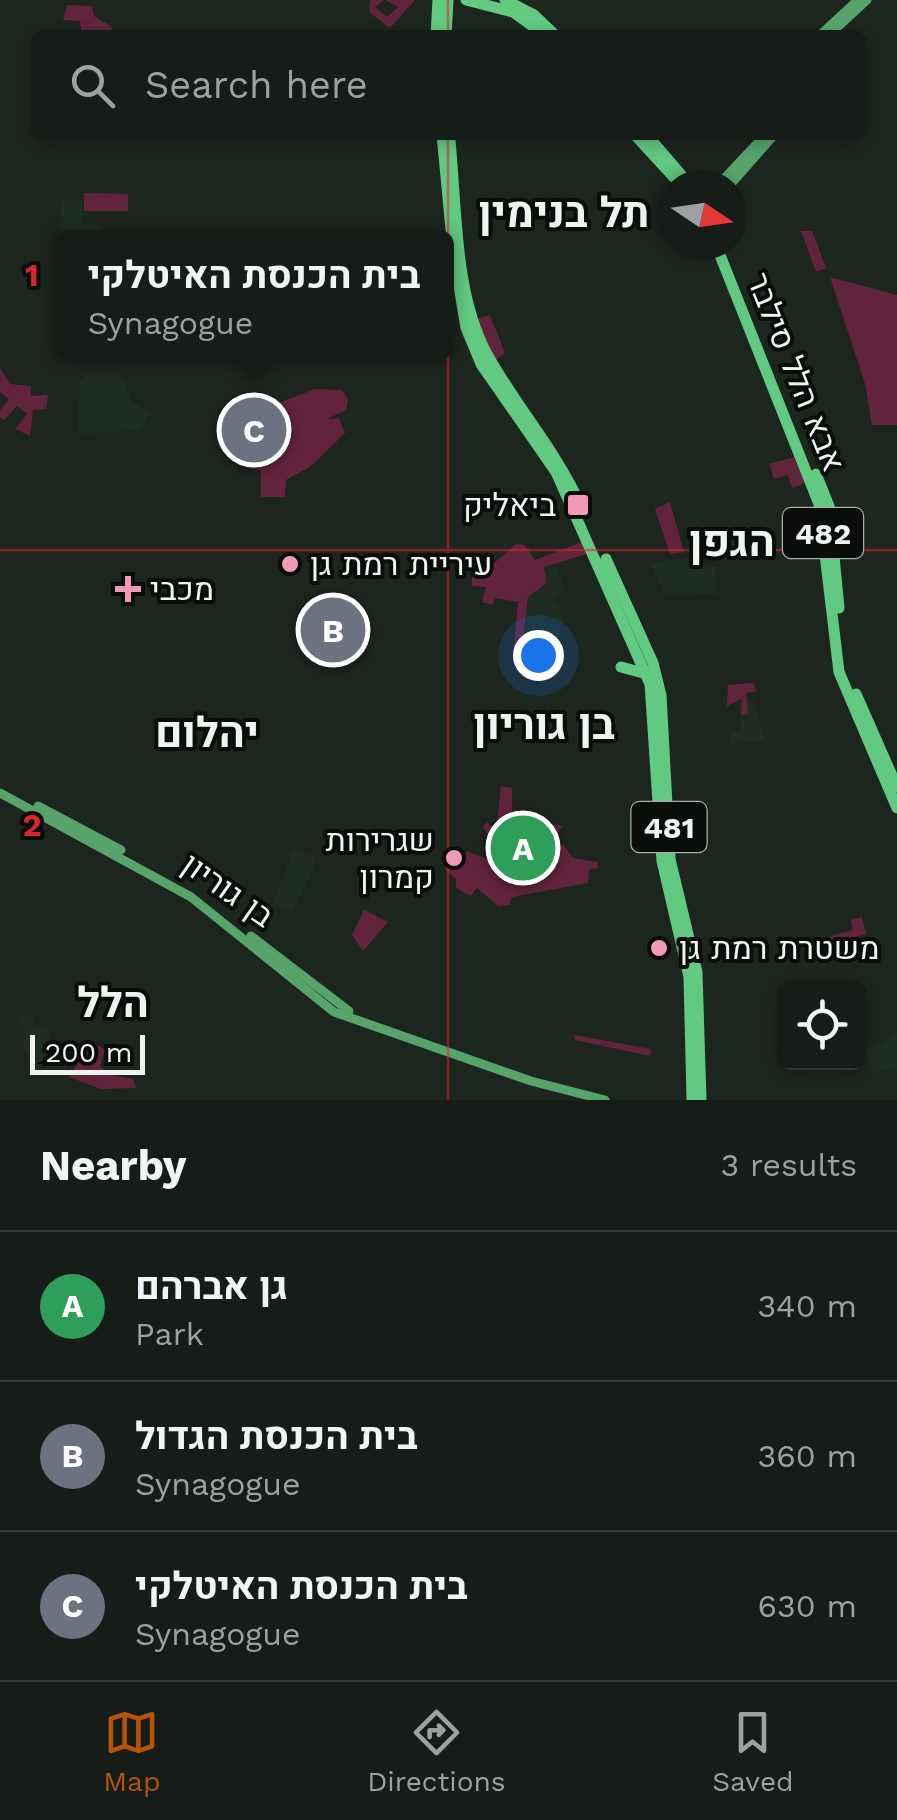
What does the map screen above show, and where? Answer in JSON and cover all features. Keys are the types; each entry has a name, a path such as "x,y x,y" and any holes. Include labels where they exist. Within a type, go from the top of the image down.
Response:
{"main road":[{"path":"446,30 448,0"},
{"path":"466,0 513,12 538,30"},
{"path":"504,0 534,15 549,30"},
{"path":"820,30 858,0"},
{"path":"835,30 867,0"},
{"path":"436,3 436,30"},
{"path":"534,15 553,16"},
{"name":"481","path":"446,140 463,319 481,364 517,413 572,505 647,674 655,714 662,861 689,976 678,989 690,996 692,1100"},
{"name":"481","path":"447,140 471,315 487,353 570,480 653,663 665,728 670,859 688,921 696,972 701,1100"},
{"path":"645,140 672,170"},
{"path":"732,170 760,140"},
{"path":"743,170 770,140"},
{"path":"723,260 734,289"},
{"name":"אבא הלל סילבר","path":"734,289 827,499 846,668 897,787"},
{"name":"אבא הלל סילבר","path":"734,289 820,504 838,672 897,808"},
{"path":"517,413 517,432"},
{"path":"621,667 647,674"},
{"path":"655,714 661,713 665,728"},
{"name":"בן גוריון","path":"0,790 194,893 336,1005 421,1042"},
{"name":"בן גוריון","path":"0,790 192,897 334,1012 532,1081 605,1100"},
{"path":"270,950 281,947"}],"shaded area":[{"path":"370,0 384,0 375,7 387,17 398,7 385,0 415,0 390,28 369,12"},
{"path":"67,5 92,6 94,16 112,30 81,30 80,21 63,20"},
{"path":"84,193 128,194 128,211 84,211"},
{"path":"61,200 83,201 83,225 100,225 100,230 60,230"},
{"path":"801,231 812,231 826,268 816,272"},
{"path":"830,277 897,295 897,425 872,425 865,384"},
{"path":"490,315 505,353 495,360 477,319"},
{"path":"0,368 10,384 31,386 31,396 48,395 46,409 33,410 30,436 15,429 27,414 17,406 4,420 0,418 0,410 9,399 0,392"},
{"path":"87,374 122,376 131,401 150,412 140,430 77,434 80,381"},
{"path":"315,389 342,390 348,399 346,410 327,419 339,418 345,433 311,466 286,480 285,497 261,497 261,470 247,468 241,443 263,442 262,427 285,422 273,419 268,407"},
{"path":"794,457 805,483 793,488 787,475 774,479 769,464"},
{"path":"670,502 684,552 670,554 655,509"},
{"path":"587,540 593,552 544,567 547,583 528,597 521,657 513,656 518,602 495,598 493,605 482,602 486,587 472,586 472,567 484,572 516,544 525,545 535,560"},
{"path":"695,557 696,567 715,566 717,594 664,593 650,563"},
{"path":"555,563 566,590 552,597 563,618 559,641 524,638 528,597 547,583 544,567"},
{"path":"753,683 757,691 746,693 748,714 741,715 742,699 727,706 728,685"},
{"path":"753,699 766,741 731,744 730,732 741,731 739,700"},
{"path":"501,786 512,788 512,840 519,843 533,820 562,826 545,857 525,872 530,880 539,880 541,866 563,844 573,858 597,862 598,868 589,869 588,883 517,896 511,898 510,905 498,906 477,888 471,896 456,888 456,879 445,869 447,866 456,870 467,851 499,864 494,858 495,845 483,827 487,822 491,826 497,823"},
{"path":"294,849 314,857 316,863 292,913 272,905"},
{"path":"364,910 388,922 363,951 352,935"},
{"path":"862,917 866,934 832,944 830,936 853,930 851,920"},
{"path":"22,1014 36,1018 34,1026 49,1028 49,1059 36,1069 24,1049 24,1027 17,1022"},
{"path":"897,1030 897,1067 873,1073 867,1047 884,1043"},
{"path":"574,1035 651,1049 650,1056 575,1040"},
{"path":"91,1041 105,1050 100,1066 111,1075 133,1079 136,1088 101,1089 69,1077 79,1062 74,1054"}],"place":[{"name":"בית הכנסת האיטלקי","path":"254,430"},
{"name":"ביאליק","path":"578,505"},
{"name":"עיריית רמת גן","path":"290,564"},
{"name":"מכבי","path":"128,589"},
{"name":"בית הכנסת הגדול","path":"333,630"},
{"name":"גן אברהם","path":"523,848"},
{"name":"שגרירות קמרון","path":"454,858"},
{"name":"משטרת רמת גן","path":"659,948"}],"district":[{"name":"תל בנימין","path":"564,212"},
{"name":"הגפן","path":"732,541"},
{"name":"בן גוריון","path":"544,724"},
{"name":"יהלום","path":"207,732"},
{"name":"הלל","path":"113,1002"}]}
